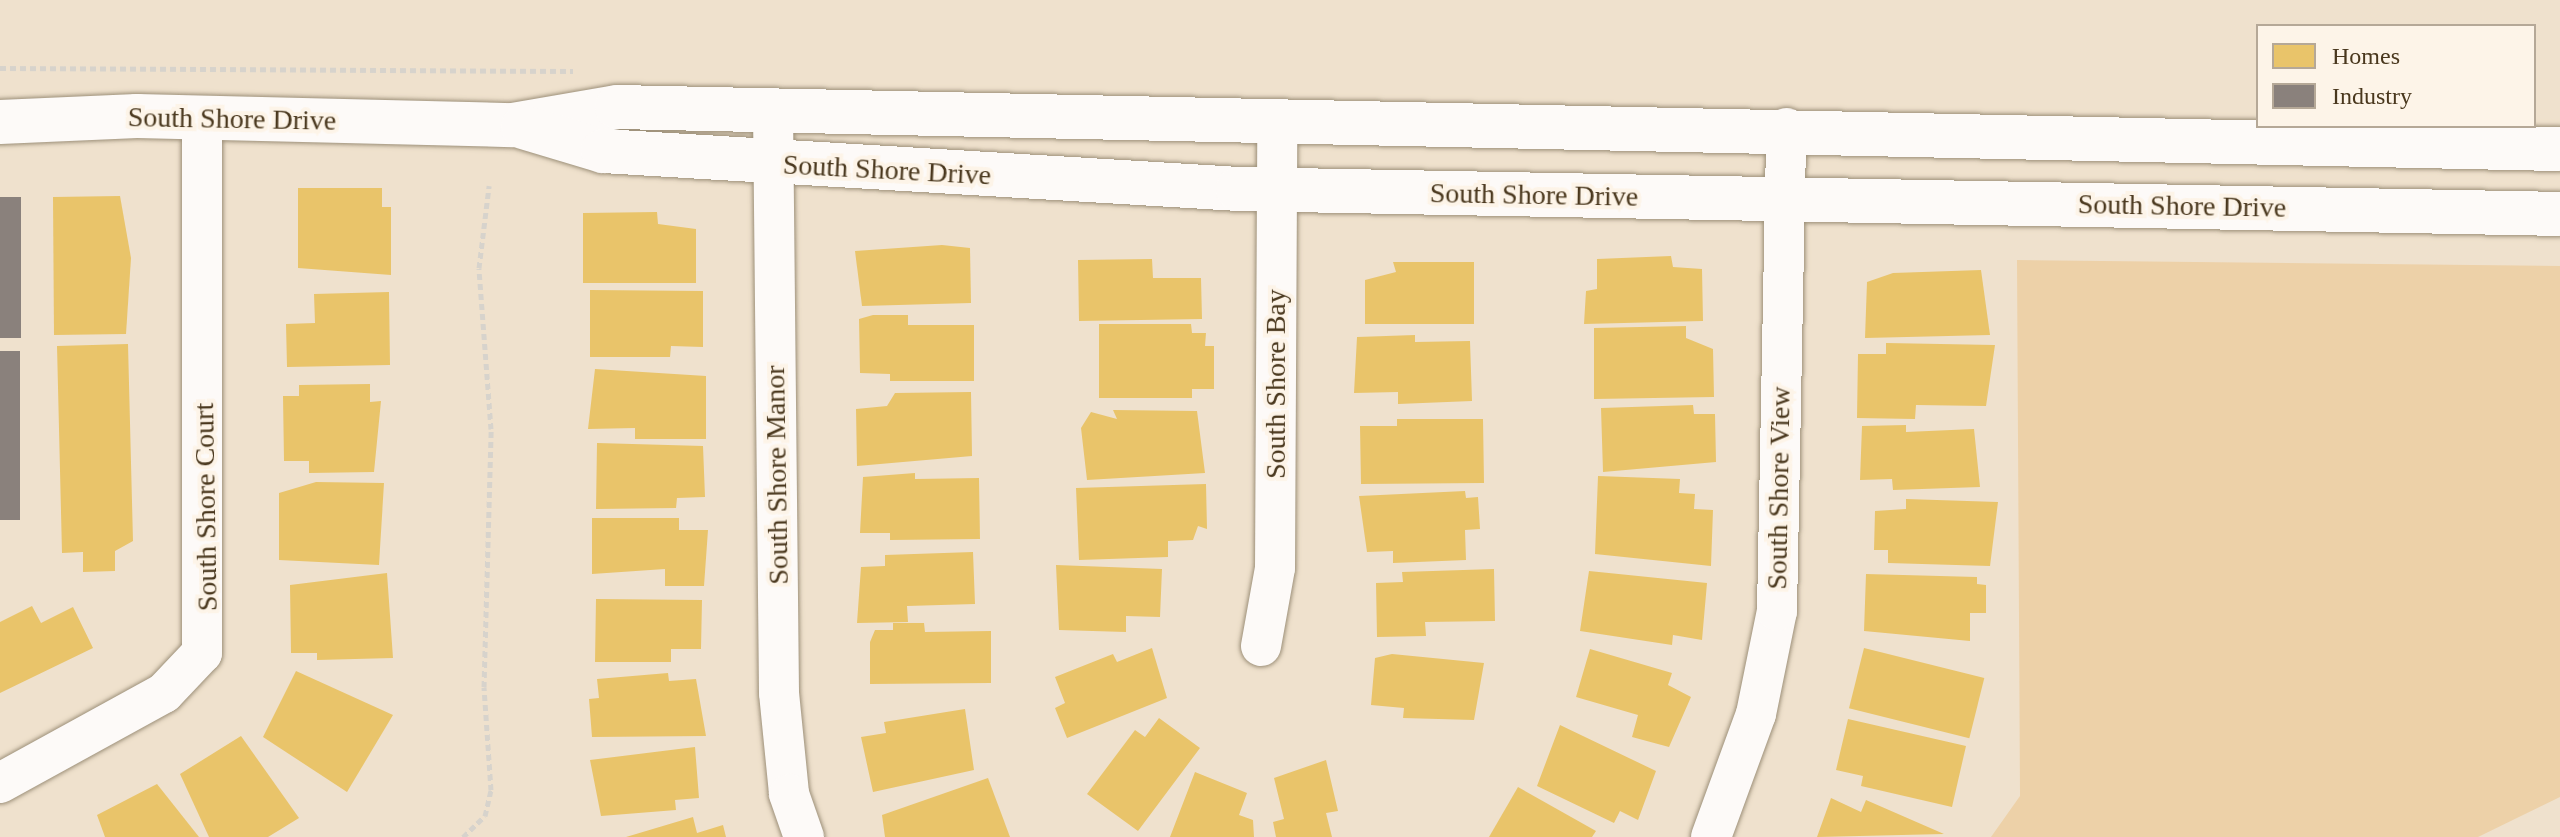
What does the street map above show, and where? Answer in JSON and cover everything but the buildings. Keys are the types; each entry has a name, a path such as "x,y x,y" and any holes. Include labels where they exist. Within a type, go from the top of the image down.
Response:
{"street":[{"name":"South Shore Drive","path":"0,122 202,117 513,125 617,107 1786,128 2560,149"},
{"name":"South Shore Manor","path":"773,110 779,693 789,794 804,837"},
{"name":"South Shore Court","path":"0,783 164,693 202,653 202,117"},
{"name":"South Shore Bay","path":"1261,646 1275,568 1277,121"},
{"name":"South Shore Drive","path":"513,125 603,151 774,164 1277,190 2560,214"},
{"name":"South Shore View","path":"1711,837 1756,714 1777,611 1786,128"}],"path":[{"path":"463,837 485,816 491,790 484,687 491,429 479,268 489,186"}],"shaded area":[{"path":"2017,260 2560,266 2560,797 2478,837 1991,837 2020,796"}]}
